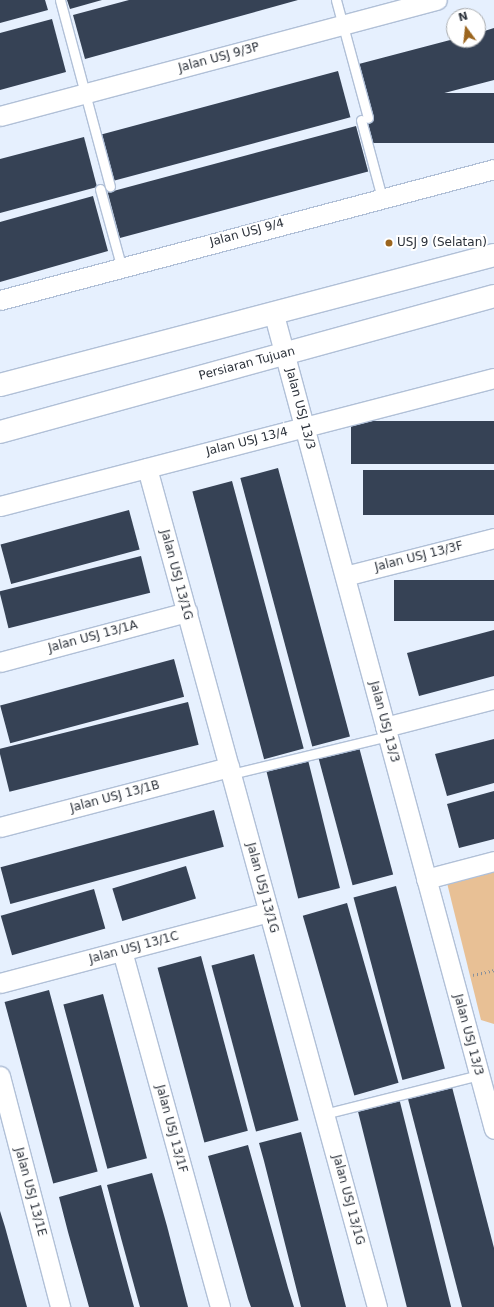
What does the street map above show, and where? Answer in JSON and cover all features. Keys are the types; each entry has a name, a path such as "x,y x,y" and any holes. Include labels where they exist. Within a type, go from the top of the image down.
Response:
{"main road":[{"path":"0,385 274,315 494,256"},
{"name":"Persiaran Tujuan","path":"0,432 494,296"}],"street":[{"name":"Jalan USJ 9/3P","path":"0,116 437,0"},
{"name":"Jalan USJ 9/4","path":"0,300 121,265 494,169"},
{"name":"Jalan USJ 13/3","path":"274,315 426,879 487,1074 494,1129"},
{"name":"Jalan USJ 13/4","path":"0,506 494,378"},
{"name":"Jalan USJ 13/1G","path":"147,468 377,1307"},
{"name":"Jalan USJ 13/3F","path":"345,576 494,538"},
{"name":"Jalan USJ 13/1A","path":"0,662 186,612"},
{"path":"387,731 494,699"},
{"name":"Jalan USJ 13/1B","path":"0,827 230,771"},
{"path":"426,879 494,861"},
{"name":"Jalan USJ 13/1C","path":"0,983 269,912"},
{"name":"Jalan USJ 13/1F","path":"122,951 220,1307"},
{"name":"Jalan USJ 13/1E","path":"0,1076 60,1307"}],"lane":[{"path":"60,0 110,186"},
{"path":"336,0 365,119 382,198"},
{"path":"100,189 121,265"},
{"path":"230,771 387,731"},
{"path":"324,1114 487,1074"}],"path":[{"path":"470,976 494,970"}],"shaded area":[{"path":"494,872 494,1024 481,1020 447,883"}],"building":[{"path":"0,0 45,0 48,10 0,23"},
{"path":"67,0 102,0 70,9"},
{"path":"129,0 298,0 85,59 73,15"},
{"path":"52,19 66,72 0,90 0,33"},
{"path":"494,28 494,80 368,113 355,65 446,41 446,48 486,48 486,30"},
{"path":"338,71 350,117 114,181 101,134"},
{"path":"363,93 494,93 494,143 363,143"},
{"path":"356,126 368,171 120,238 108,193"},
{"path":"84,137 97,187 0,213 0,159"},
{"path":"93,196 108,251 0,282 0,222"},
{"path":"351,421 494,421 494,464 351,464"},
{"path":"278,468 350,737 312,747 240,478"},
{"path":"363,470 494,470 494,515 363,515"},
{"path":"232,481 304,749 264,759 192,492"},
{"path":"129,510 140,550 11,584 1,544"},
{"path":"141,556 150,593 9,628 0,591"},
{"path":"394,580 494,580 494,621 394,621"},
{"path":"494,630 494,676 419,696 407,653"},
{"path":"174,659 184,697 10,743 0,706"},
{"path":"188,702 199,745 9,792 0,749"},
{"path":"494,739 494,783 447,796 435,754"},
{"path":"359,747 393,875 353,885 318,758"},
{"path":"308,760 340,888 298,898 266,770"},
{"path":"494,791 494,839 459,848 447,804"},
{"path":"214,810 224,847 10,904 1,867"},
{"path":"186,866 196,899 122,921 112,889"},
{"path":"396,886 445,1069 402,1080 353,897"},
{"path":"94,889 105,928 12,955 1,916"},
{"path":"347,903 399,1083 354,1095 303,916"},
{"path":"254,954 299,1120 256,1132 211,965"},
{"path":"201,956 248,1131 204,1142 158,968"},
{"path":"49,990 98,1172 53,1183 5,1002"},
{"path":"103,994 147,1158 107,1169 63,1005"},
{"path":"452,1087 494,1248 494,1307 462,1307 408,1099"},
{"path":"399,1098 451,1307 407,1307 357,1108"},
{"path":"301,1132 346,1307 301,1307 259,1143"},
{"path":"248,1145 294,1307 251,1307 248,1299 208,1156"},
{"path":"152,1173 188,1307 140,1307 121,1238 107,1185"},
{"path":"101,1185 134,1307 89,1307 68,1232 59,1197"},
{"path":"0,1211 5,1227 27,1307 0,1307"}],"place":[{"name":"USJ 9 (Selatan)","path":"389,243"}]}
